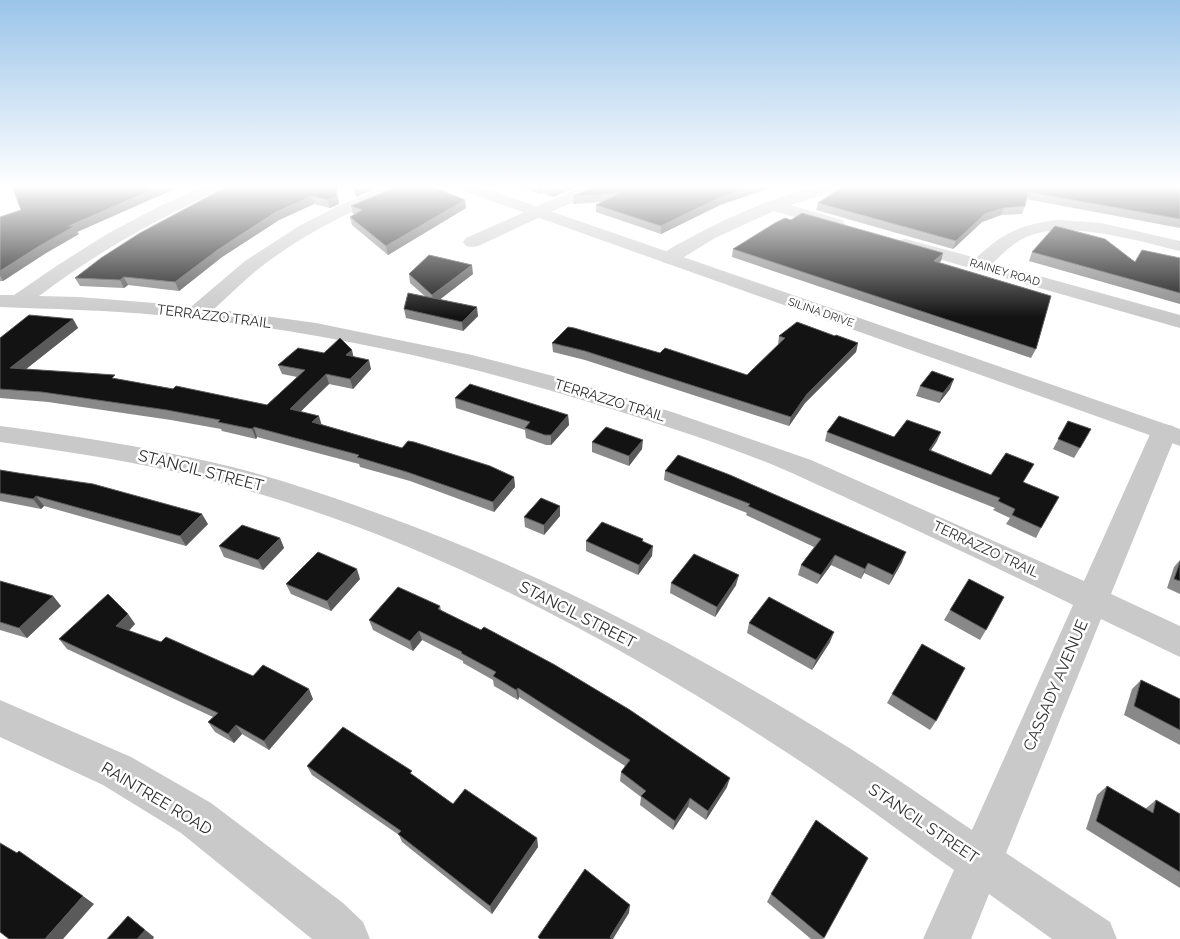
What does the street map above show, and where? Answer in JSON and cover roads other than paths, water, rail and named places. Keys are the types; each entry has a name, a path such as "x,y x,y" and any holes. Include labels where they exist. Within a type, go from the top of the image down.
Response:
{"street":[{"path":"0,316 10,301 126,230"},
{"path":"197,313 250,267 305,230"},
{"path":"472,242 498,230"},
{"name":"SILINA DRIVE","path":"588,230 1172,435"},
{"path":"669,258 717,230"},
{"path":"980,265 1012,237 1024,232 1037,230"},
{"path":"1109,230 1180,246"},
{"name":"RAINEY ROAD","path":"885,238 1180,322"},
{"name":"TERRAZZO TRAIL","path":"10,301 115,305 197,313 310,328 393,343 546,380 678,422 788,461 1016,563 1180,642"},
{"name":"STANCIL STREET","path":"0,434 96,446 167,460 240,479 309,499 388,526 472,560 574,610 718,688 802,740 1093,939"},
{"name":"CASSADY AVENUE","path":"947,939 1092,600 1172,435"},
{"name":"RAINTREE ROAD","path":"0,718 117,770 196,818 326,920 346,939"}]}
